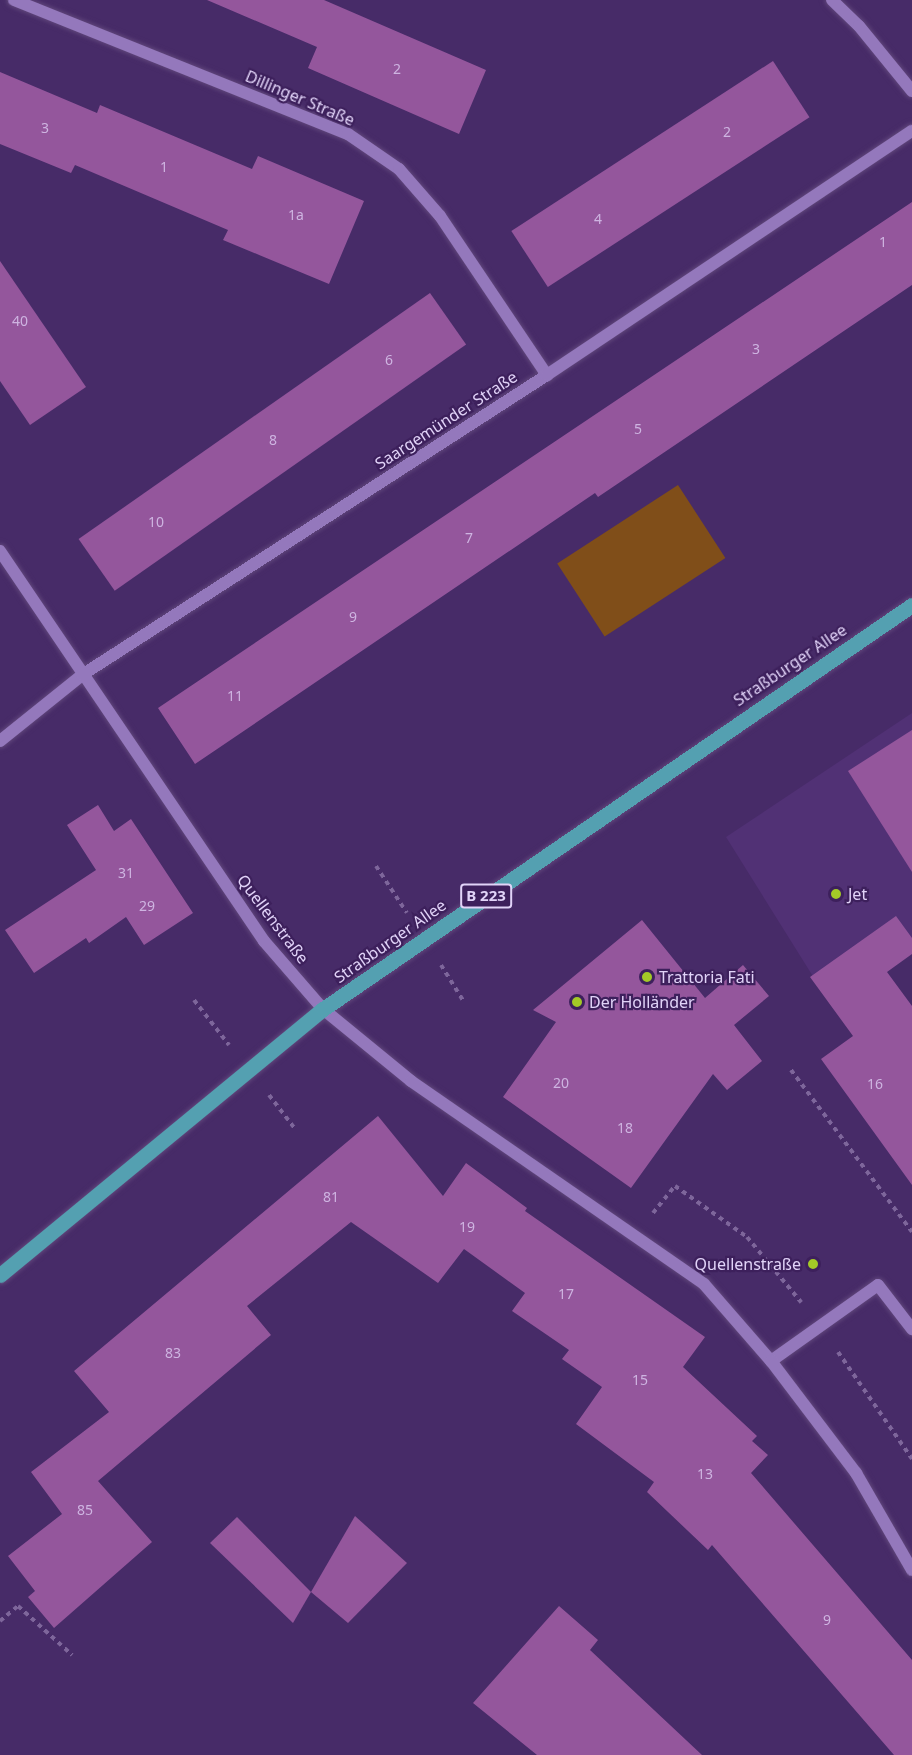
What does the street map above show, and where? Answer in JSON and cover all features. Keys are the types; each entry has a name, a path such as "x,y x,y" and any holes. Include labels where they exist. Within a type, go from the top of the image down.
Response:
{"main road":[{"name":"Straßburger Allee","path":"0,1275 323,1009 912,605"}],"street":[{"name":"Dillinger Straße","path":"14,0 348,134 399,169 440,216 547,375"},
{"path":"831,0 859,26 912,91"},
{"name":"Saargemünder Straße","path":"0,741 82,675 547,375 912,131"},
{"name":"Quellenstraße","path":"0,551 264,941 323,1009 411,1081 704,1284 771,1361 856,1473 912,1570"},
{"path":"771,1361 878,1285 912,1329"}],"path":[{"path":"376,866 464,1002"},
{"path":"194,1000 296,1130"},
{"path":"791,1070 912,1232"},
{"path":"0,1621 18,1606 72,1655"}],"shaded area":[{"path":"678,485 725,558 605,636 557,563"},
{"name":"Jet","path":"912,713 912,951 834,1010 726,837"}],"building":[{"path":"207,0 324,0 486,70 459,134 308,68 317,47"},
{"path":"773,61 809,117 548,287 511,231"},
{"path":"0,72 97,113 100,105 252,169 258,156 364,201 329,284 223,240 228,230 75,165 71,173 0,144"},
{"path":"912,202 912,285 598,497 595,493 195,764 158,708"},
{"path":"0,261 86,387 30,425 0,381"},
{"path":"430,293 466,345 115,591 79,539"},
{"path":"912,730 912,872 848,771"},
{"path":"98,805 114,831 131,819 193,913 144,945 126,917 89,943 86,938 34,973 5,930 96,870 67,825"},
{"path":"896,916 912,938 912,954 887,972 912,1006 912,1185 821,1059 853,1036 810,977"},
{"path":"642,920 705,998 743,965 769,996 734,1025 762,1061 727,1090 713,1074 631,1188 503,1097 556,1022 533,1010"},
{"path":"378,1116 443,1196 466,1163 527,1208 525,1211 705,1337 683,1367 757,1436 752,1441 768,1455 751,1473 912,1660 912,1755 894,1755 712,1545 708,1550 647,1492 654,1482 576,1424 602,1387 562,1359 569,1350 512,1311 525,1293 464,1249 438,1283 351,1222 247,1306 271,1335 98,1481 152,1542 54,1628 28,1597 35,1591 8,1556 62,1514 31,1472 109,1412 74,1371"},
{"path":"355,1516 407,1563 348,1623 311,1592"},
{"path":"237,1517 311,1592 293,1623 210,1543"},
{"path":"559,1606 598,1640 590,1650 702,1755 537,1755 473,1703"}],"place":[{"name":"Jet","path":"836,894"},
{"name":"Trattoria Fati","path":"647,977"},
{"name":"Der Holländer","path":"577,1002"},
{"name":"Quellenstraße","path":"813,1264"}]}
